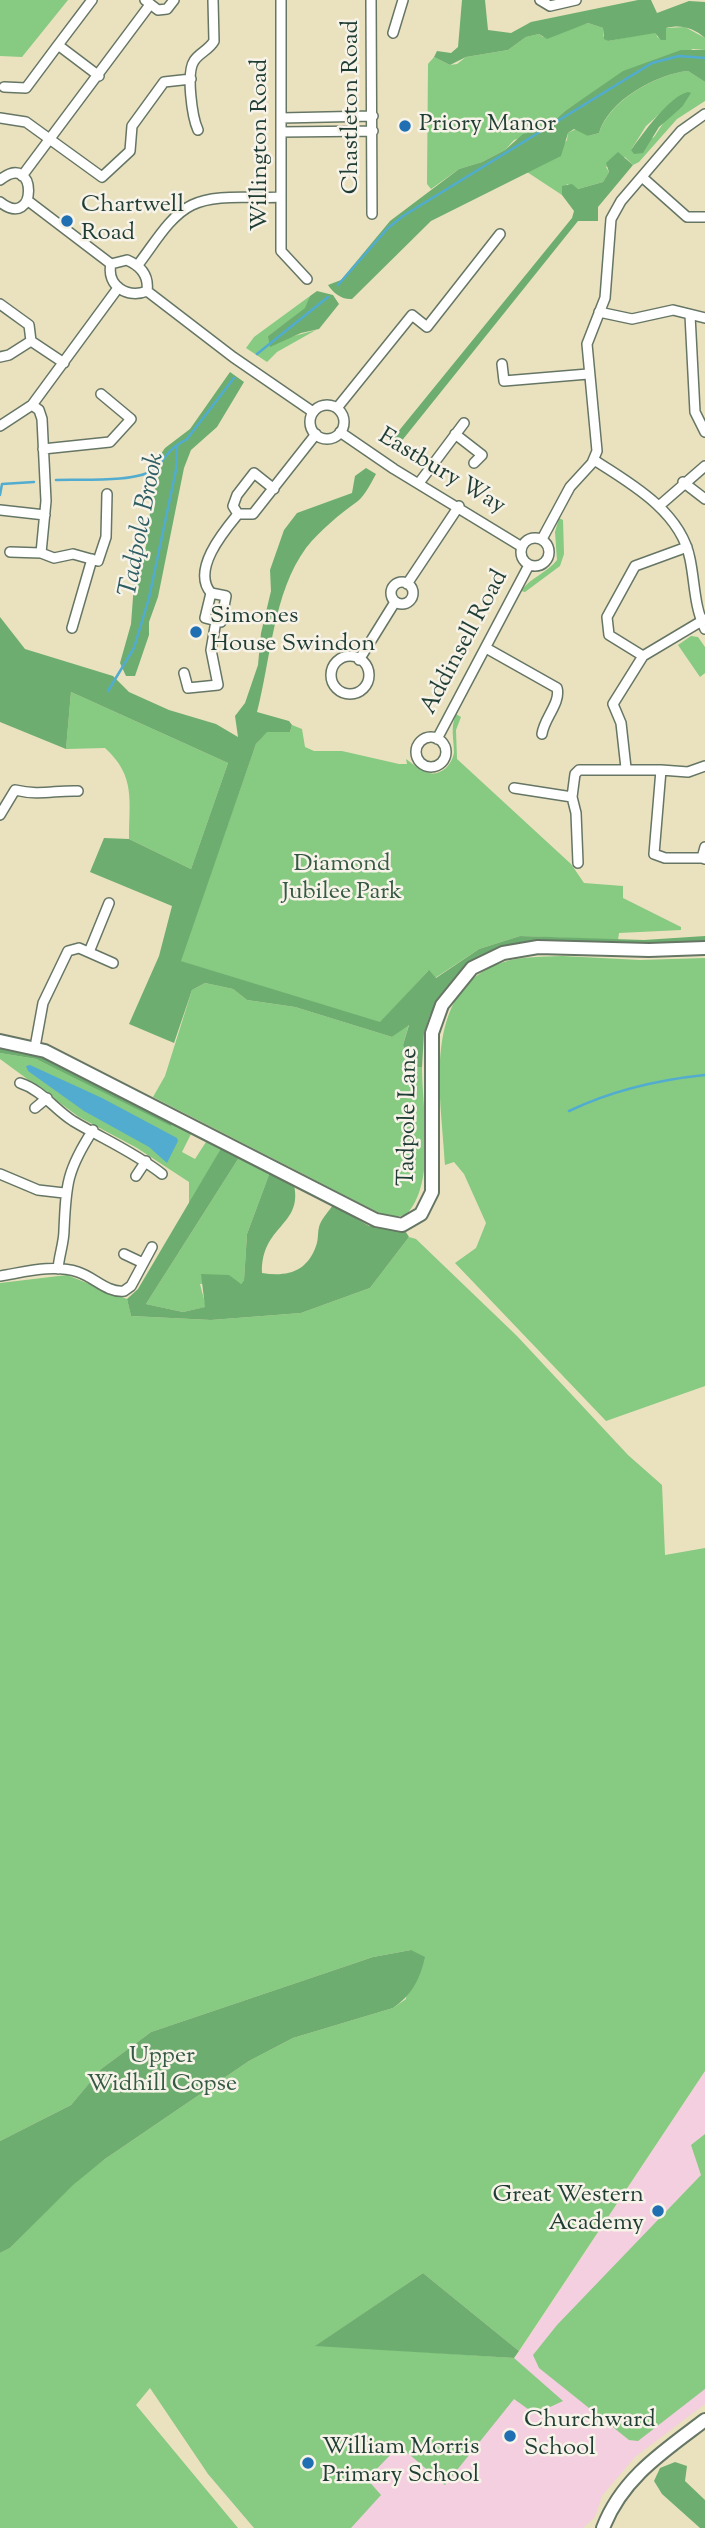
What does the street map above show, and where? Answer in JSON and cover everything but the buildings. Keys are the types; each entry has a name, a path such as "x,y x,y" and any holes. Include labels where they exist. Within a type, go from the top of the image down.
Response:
{"street":[{"path":"4,87 26,89 92,0"},
{"path":"22,176 99,76 147,3 163,10 174,0"},
{"path":"198,130 193,114 191,79 193,63 214,41 213,0"},
{"name":"Willington Road","path":"281,0 281,254 307,279"},
{"name":"Chastleton Road","path":"371,0 372,214"},
{"path":"393,33 403,0"},
{"path":"540,0 550,6 576,0"},
{"path":"58,45 99,76"},
{"path":"0,118 26,122 102,177 130,151 132,126 164,82 191,79"},
{"path":"529,565 542,564 548,558 548,545 542,539 570,487 594,460 597,447 587,344 606,290 611,219 642,177 686,126 705,114"},
{"path":"281,118 373,116"},
{"path":"281,132 373,131"},
{"path":"0,180 9,174 22,176 29,186 27,200 19,207 1,205"},
{"path":"642,177 687,217 705,217"},
{"path":"137,266 175,218 193,204 222,199 279,197"},
{"path":"27,200 111,264 112,280 118,288 132,294 146,291 233,357 313,412"},
{"path":"238,514 253,514 316,434 310,425 313,412 325,405 337,408 411,315 427,327 500,234"},
{"path":"111,264 127,260 137,266 146,277 146,291"},
{"path":"0,426 32,405 118,288"},
{"path":"0,304 26,323 31,341 64,363"},
{"path":"599,312 632,318 673,310 705,318"},
{"path":"690,315 695,410 705,432"},
{"path":"0,357 9,355 31,341"},
{"path":"502,364 504,381 588,374"},
{"path":"43,449 94,446 115,438 131,419 100,394"},
{"path":"32,405 41,415 46,515 41,553"},
{"name":"Eastbury Way","path":"316,434 330,438 340,432 343,418 337,408"},
{"path":"419,483 464,423"},
{"name":"Eastbury Way","path":"340,432 522,547"},
{"path":"455,434 482,455 474,463"},
{"path":"594,460 659,506 680,530 688,547 704,622 642,656 614,704 621,723 626,768"},
{"path":"659,506 705,466"},
{"path":"238,514 233,506 234,500 254,473 274,489"},
{"path":"684,482 705,499"},
{"path":"10,552 41,553 51,558 69,554 98,561 106,537 107,494"},
{"path":"407,584 459,506"},
{"path":"0,510 46,515"},
{"path":"211,593 226,596 221,621 205,618 211,593 205,580 212,549 238,514"},
{"name":"Eastbury Way","path":"529,565 521,555 522,547 528,540 542,539"},
{"path":"642,656 609,635 607,617 635,566 688,547"},
{"path":"72,628 92,559"},
{"name":"Addinsell Road","path":"437,739 529,565"},
{"path":"398,583 407,584 413,593 411,600 403,604 395,602 391,594 392,588 398,583"},
{"path":"359,660 395,602"},
{"path":"184,673 185,686 191,689 218,685 211,646 216,621"},
{"path":"486,648 557,688 558,696 542,734"},
{"path":"351,656 359,660 370,671 359,693 348,695 331,684 330,675 342,658 351,656"},
{"path":"578,863 576,813 572,797 575,774 579,769 626,768 688,772 705,766"},
{"path":"661,770 654,854 664,858 704,859 705,846"},
{"path":"514,788 572,797"},
{"path":"0,815 15,790 38,795 60,790 78,791"},
{"path":"89,952 109,903"},
{"name":"Tadpole Lane","path":"0,1041 35,1047 376,1220 402,1225 421,1214 432,1192 432,1033 442,1005 472,968 503,953 538,947 649,950 705,948"},
{"path":"35,1047 43,1003 64,956 71,948 89,952 113,963"},
{"path":"20,1083 47,1098 70,1118 146,1161 162,1174"},
{"path":"35,1108 47,1098"},
{"path":"58,1269 64,1234 64,1193 72,1167 93,1130"},
{"path":"136,1176 146,1161"},
{"path":"0,1174 38,1190 64,1193"},
{"path":"0,1276 58,1269 78,1272 120,1292 131,1286 152,1247"},
{"path":"124,1254 143,1264"},
{"path":"603,2528 618,2498 637,2474 705,2420"}],"shaded area":[{"path":"705,2071 705,2404 635,2457 602,2496 595,2517 583,2528 254,2528 208,2474 195,2453 347,2407 402,2451 515,2358"}],"green space":[{"path":"0,0 68,0 22,57 0,56"},
{"path":"462,0 485,0 488,30 511,33 531,22 638,0 651,0 657,13 689,1 705,2 705,38 692,29 677,26 666,28 666,40 661,40 655,33 608,41 604,39 603,28 588,23 547,39 539,34 526,37 508,50 466,57 450,65 434,57 437,51 451,53 458,47"},
{"path":"588,23 603,28 603,36 608,41 655,32 658,38 666,28 685,27 705,38 705,50 693,49 591,94 565,111 544,130 514,140 505,150 482,162 459,169 431,189 427,184 428,64 434,57 450,65 457,64 466,57 508,50 526,37 539,34 543,37"},
{"path":"681,50 705,50 705,82 688,71 648,83 612,110 599,133 588,136 574,129 568,133 561,156 431,221 352,299 332,291 328,285 341,280 390,221 459,169 482,162 505,150 523,134 544,130 565,111 623,71"},
{"path":"688,71 705,82 705,101 677,119 639,162 633,165 625,157 606,167 609,172 603,182 578,189 567,184 562,195 527,172 546,163 567,140 568,133 578,128 588,136 599,133 604,121 623,100 648,83","holes":["676,99 682,107 666,119 654,137 631,150 646,126"]},
{"path":"688,92 691,93 682,107 659,127 643,153 634,154 631,150 656,117 673,101"},
{"path":"618,152 633,165 598,207 598,221 578,221 396,448 393,438 572,218 574,211 562,195 562,186 572,184 578,189 603,182 609,172 606,163"},
{"path":"317,291 333,295 339,304 319,329 301,333 270,347 268,336 305,308 310,296"},
{"path":"310,296 306,308 268,336 287,338 316,330 277,352 267,362 246,348 254,337"},
{"path":"230,372 244,382 217,427 191,450 184,468 158,597 149,622 149,635 135,676 126,676 120,663 131,624 134,584 146,546 152,495 159,475 156,461 165,448 190,429"},
{"path":"366,468 376,474 365,492 306,548 286,585 274,627 257,712 289,721 292,725 290,732 267,732 256,744 181,961 380,1022 429,970 436,978 479,949 520,936 644,940 705,936 705,945 516,945 443,994 430,1015 424,1033 422,1067 408,1062 403,1045 409,1025 392,1037 295,1007 247,1000 233,989 205,983 192,990 174,1043 129,1024 159,956 172,906 90,872 104,838 129,839 191,869 228,763 71,692 66,749 0,722 0,617 25,649 113,676 129,692 169,710 216,724 238,737 235,716 245,703 258,665 261,633 271,591 270,570 284,530 297,513 352,493 355,476"},
{"path":"559,518 563,520 564,554 560,566 525,592 521,591 557,560 555,532"},
{"path":"691,636 698,637 705,647 705,673 700,677 678,645"},
{"path":"71,692 228,763 191,869 129,839 129,790 122,769 105,748 66,749"},
{"name":"Diamond Jubilee Park","path":"456,714 461,717 456,730 457,759 571,864 584,883 623,886 623,898 681,927 681,930 619,933 618,940 520,936 479,949 435,978 428,971 380,1023 180,961 256,744 267,731 290,732 292,725 302,729 305,747 314,751 342,751 399,764 407,764 406,759 425,772 435,773 446,768 453,757"},
{"path":"562,956 640,960 705,958 705,1386 606,1421 455,1263 476,1248 486,1223 464,1174 454,1162 445,1165 441,1048 447,1020 458,996 477,976 504,962"},
{"path":"205,983 233,989 247,1000 295,1007 392,1037 409,1024 403,1045 408,1062 422,1067 426,1145 422,1184 416,1201 406,1215 389,1218 153,1097 165,1076 192,990"},
{"path":"0,1046 44,1055 173,1120 171,1126 36,1059 0,1053"},
{"path":"0,1053 36,1059 171,1125 173,1120 191,1134 182,1152 195,1159 206,1142 223,1145 189,1206 189,1182 137,1148 79,1117 0,1059"},
{"path":"223,1145 240,1156 146,1304 183,1312 205,1307 201,1274 229,1275 241,1284 244,1280 247,1234 270,1172 294,1185 295,1199 288,1218 268,1245 263,1257 262,1273 288,1273 302,1267 312,1255 320,1224 333,1205 369,1226 404,1229 409,1237 370,1288 301,1313 211,1320 131,1316 127,1299 138,1289"},
{"path":"240,1156 270,1172 247,1234 244,1280 240,1285 200,1284 206,1307 183,1312 146,1304"},
{"path":"409,1237 416,1239 517,1336 628,1455 662,1485 665,1555 705,1548 705,2071 519,2351 423,2273 317,2345 514,2358 563,2401 535,2414 514,2399 445,2485 403,2449 402,2451 397,2448 367,2479 381,2495 351,2528 254,2528 208,2474 150,2388 136,2405 238,2528 0,2528 0,2253 10,2248 73,2184 105,2159 249,2061 293,2038 393,2008 406,1999 411,1950 373,1957 151,2032 101,2069 71,2105 0,2141 0,1283 67,1275 127,1299 131,1316 211,1320 301,1313 370,1288"},
{"name":"Upper Widhill Copse","path":"411,1950 425,1957 418,1979 400,2003 393,2008 293,2038 249,2061 105,2159 73,2185 10,2248 0,2253 0,2141 71,2105 101,2069 151,2032 373,1957"},
{"name":"Great Western Academy","path":"705,2134 705,2389 638,2441 629,2440 539,2368 533,2355 557,2325 701,2175 691,2145"},
{"path":"423,2273 519,2351 514,2358 315,2346"},
{"path":"675,2462 687,2466 685,2481 705,2500 705,2528 700,2528 662,2494 654,2481 660,2468"}],"water":[{"path":"30,1065 102,1098 177,1138 167,1163 149,1147 84,1111 28,1071 26,1066"}],"waterway":[{"name":"Tadpole Brook","path":"338,285 388,228 403,216 652,63 679,56 705,58"},
{"name":"Tadpole Brook","path":"257,354 328,297"},
{"name":"Tadpole Brook","path":"108,691 134,648 149,598 176,470 177,445 187,439 234,378"},
{"path":"56,480 122,478 146,473 154,469 177,445"},
{"path":"0,495 2,484 34,482"},
{"path":"569,1111 635,1087 705,1075"}],"place":[{"name":"Priory Manor","path":"405,126"},
{"name":"Chartwell Road","path":"67,221"},
{"name":"Simones House Swindon","path":"196,632"},
{"name":"Great Western Academy","path":"658,2211"},
{"name":"Churchward School","path":"510,2436"},
{"name":"William Morris Primary School","path":"308,2463"}]}
